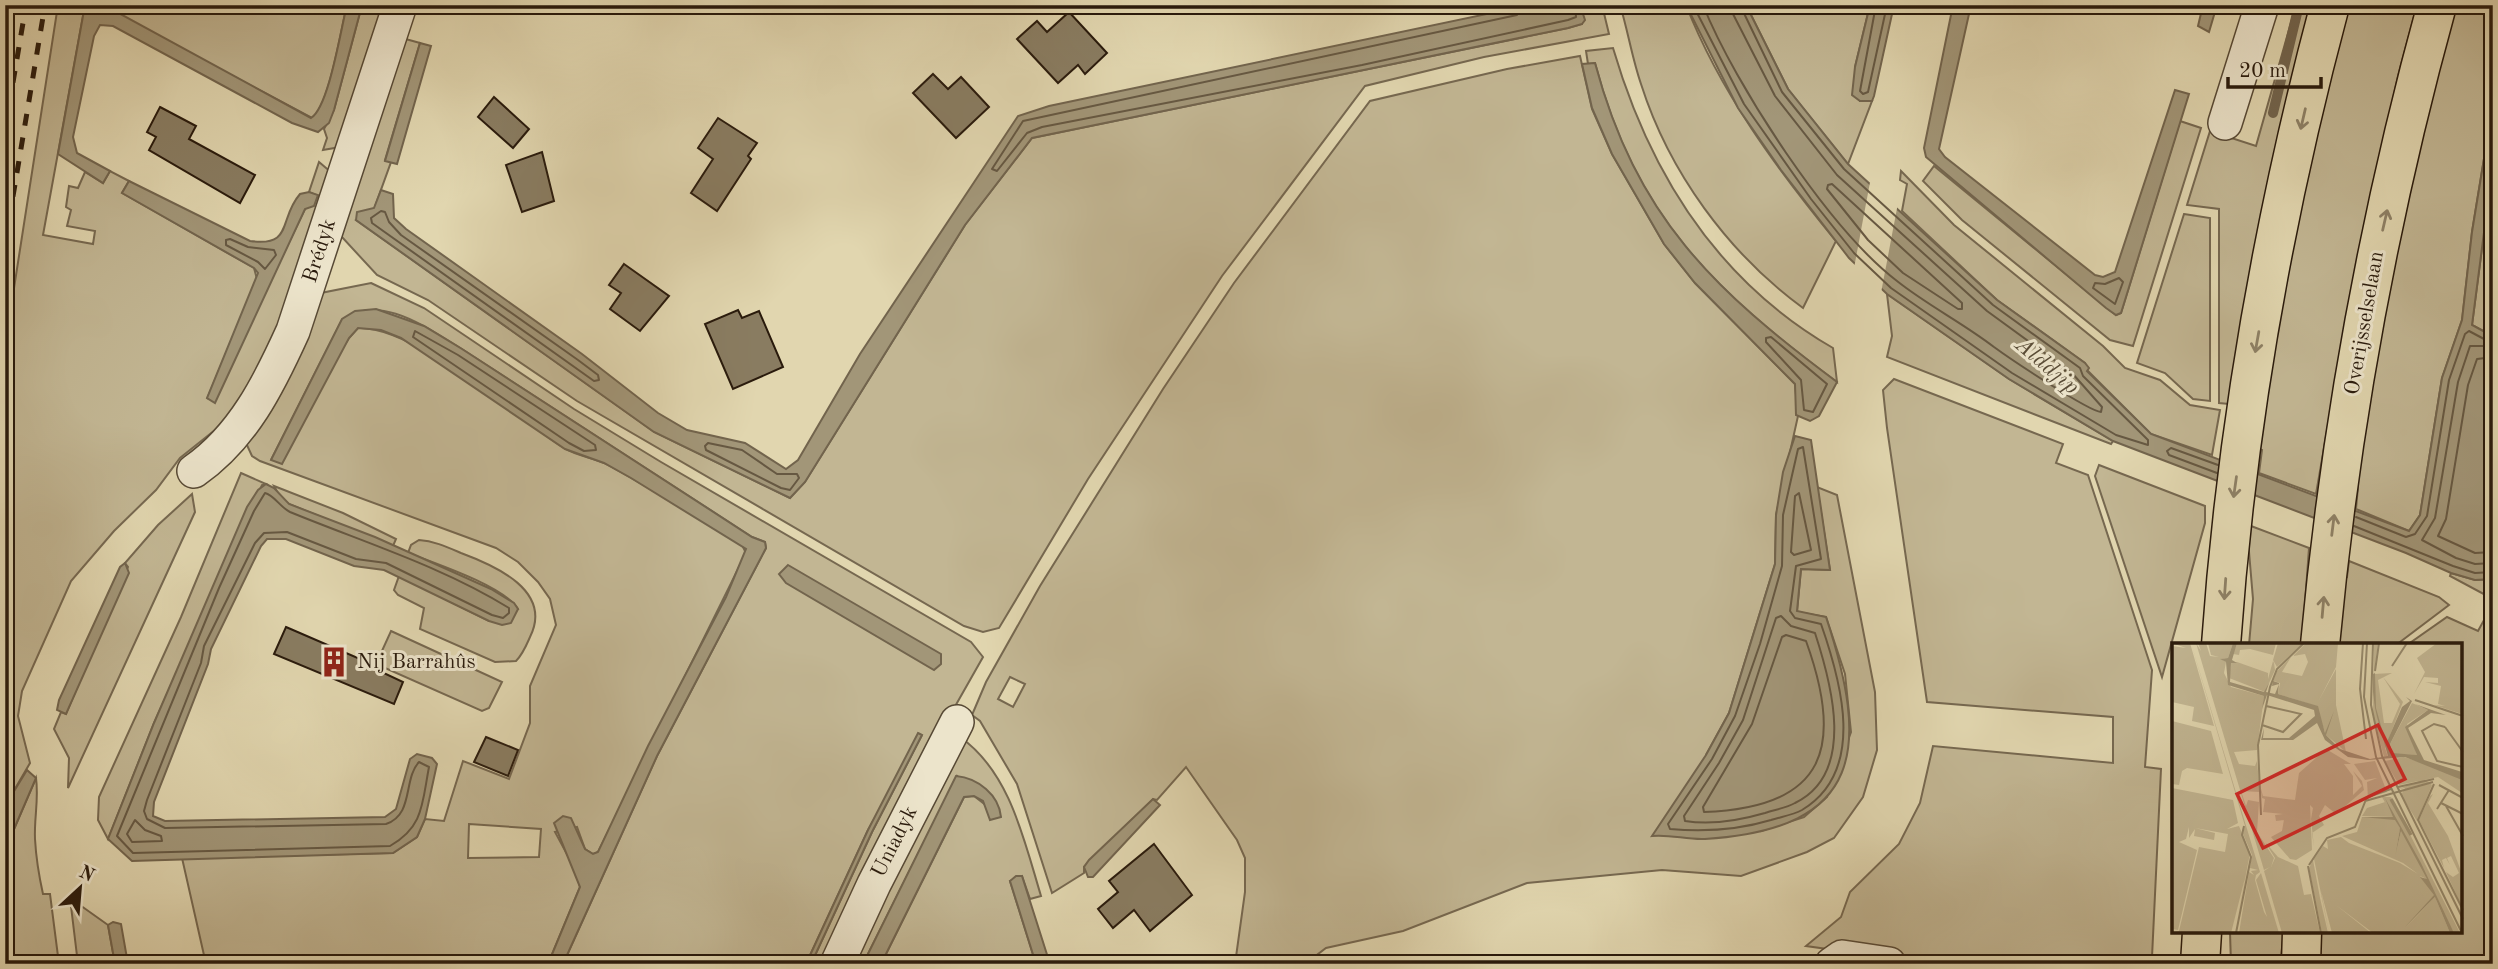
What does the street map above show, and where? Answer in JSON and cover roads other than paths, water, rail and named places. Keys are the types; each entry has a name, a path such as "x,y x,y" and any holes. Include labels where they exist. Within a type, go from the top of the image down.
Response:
{"main road":[{"path":"2221,643 2229,533 2241,442 2285,198 2330,5"},
{"name":"Overijsselselaan","path":"2320,643 2339,480 2367,296 2416,80 2437,5"},
{"path":"2200,964 2202,934"},
{"path":"2301,964 2302,934"}],"street":[{"name":"Brédyk","path":"194,471 222,448 246,419 273,375 293,331 400,5"},
{"path":"2225,123 2262,5"},
{"name":"Uniadyk","path":"837,964 874,884 957,722"},
{"path":"1837,960 1889,964"}],"water":[{"path":"85,5 104,5 311,118 317,111 329,83 347,5 362,5 334,110 329,123 318,132 292,123 113,26 100,25 94,36 73,137 77,153 110,171 103,183 58,154"},
{"path":"1530,5 1580,5 1585,20 1582,24 1568,28 1032,138 965,225 805,482 790,498 654,432 356,220 357,212 374,208 381,190 393,194 394,218 406,229 582,354 658,413 687,430 745,443 786,469 798,460 860,354 1018,116 1049,106"},
{"name":"Alddjip","path":"1686,5 1746,5 1788,89 1848,164 1997,300 2085,363 2089,368 2087,371 2151,434 2409,531 2420,515 2442,378 2462,320 2472,232 2493,104 2493,163 2472,325 2485,332 2493,328 2493,579 2475,580 2451,573 2406,553 2113,441 2009,379 1887,294 1849,258 1781,170 1738,108"},
{"path":"1870,5 1894,5 1874,96 1872,101 1860,101 1852,95 1855,67"},
{"path":"1953,5 1971,5 1939,149 1945,157 2095,275 2103,277 2115,272 2175,90 2189,94 2121,313 2116,315 2106,308 1926,157 1924,148"},
{"path":"2203,5 2217,5 2209,32 2198,26"},
{"path":"420,43 431,46 397,164 385,161"},
{"path":"1595,63 1612,117 1633,164 1657,207 1685,245 1717,281 1753,315 1837,382 1819,416 1810,421 1796,415 1795,384 1695,283 1664,244 1612,154 1592,108 1582,64"},
{"path":"129,181 250,241 273,240 283,229 293,203 300,194 309,192 318,195 314,206 305,209 215,403 207,398 258,273 254,268 122,193"},
{"path":"376,309 424,326 752,537 765,542 766,548 657,756 563,964 548,964 580,887 554,823 563,816 571,818 585,849 593,854 598,852 648,746 726,597 746,549 604,463 565,449 401,338 381,330 358,328 349,338 282,464 271,460 342,319 355,311"},
{"path":"1795,436 1811,440 1830,570 1801,569 1797,611 1826,617 1840,663 1848,705 1849,742 1842,773 1825,799 1797,818 1758,832 1705,839 1652,836 1706,755 1729,713 1775,564 1776,515 1783,472"},
{"path":"266,484 274,488 289,504 375,537 491,589 514,603 518,609 511,623 502,625 384,570 354,566 286,539 267,539 261,546 211,649 208,664 154,802 153,816 165,821 385,817 396,809 410,759 417,754 432,758 437,764 425,819 417,837 393,853 132,861 108,839 154,723 247,507 258,490"},
{"path":"125,563 129,573 66,714 57,710 59,700 120,567"},
{"path":"788,565 941,654 941,664 934,670 786,583 779,574"},
{"path":"918,733 922,735 872,832 811,964 806,964 868,830"},
{"path":"27,770 36,778 5,850 5,806"},
{"path":"956,776 972,780 986,789 996,802 1001,817 990,820 983,801 974,796 964,797 881,964 863,964"},
{"path":"1153,799 1160,805 1093,877 1088,877 1084,867 1089,860"},
{"path":"1016,876 1022,876 1050,964 1036,964 1010,881"},
{"path":"113,922 121,924 128,964 115,964 108,925"}],"waterway":[{"path":"2273,113 2299,5"}],"railway":[{"path":"5,130 26,5"},
{"path":"5,244 45,5"}],"place":[{"name":"Nij Barrahûs","path":"334,662"}]}
